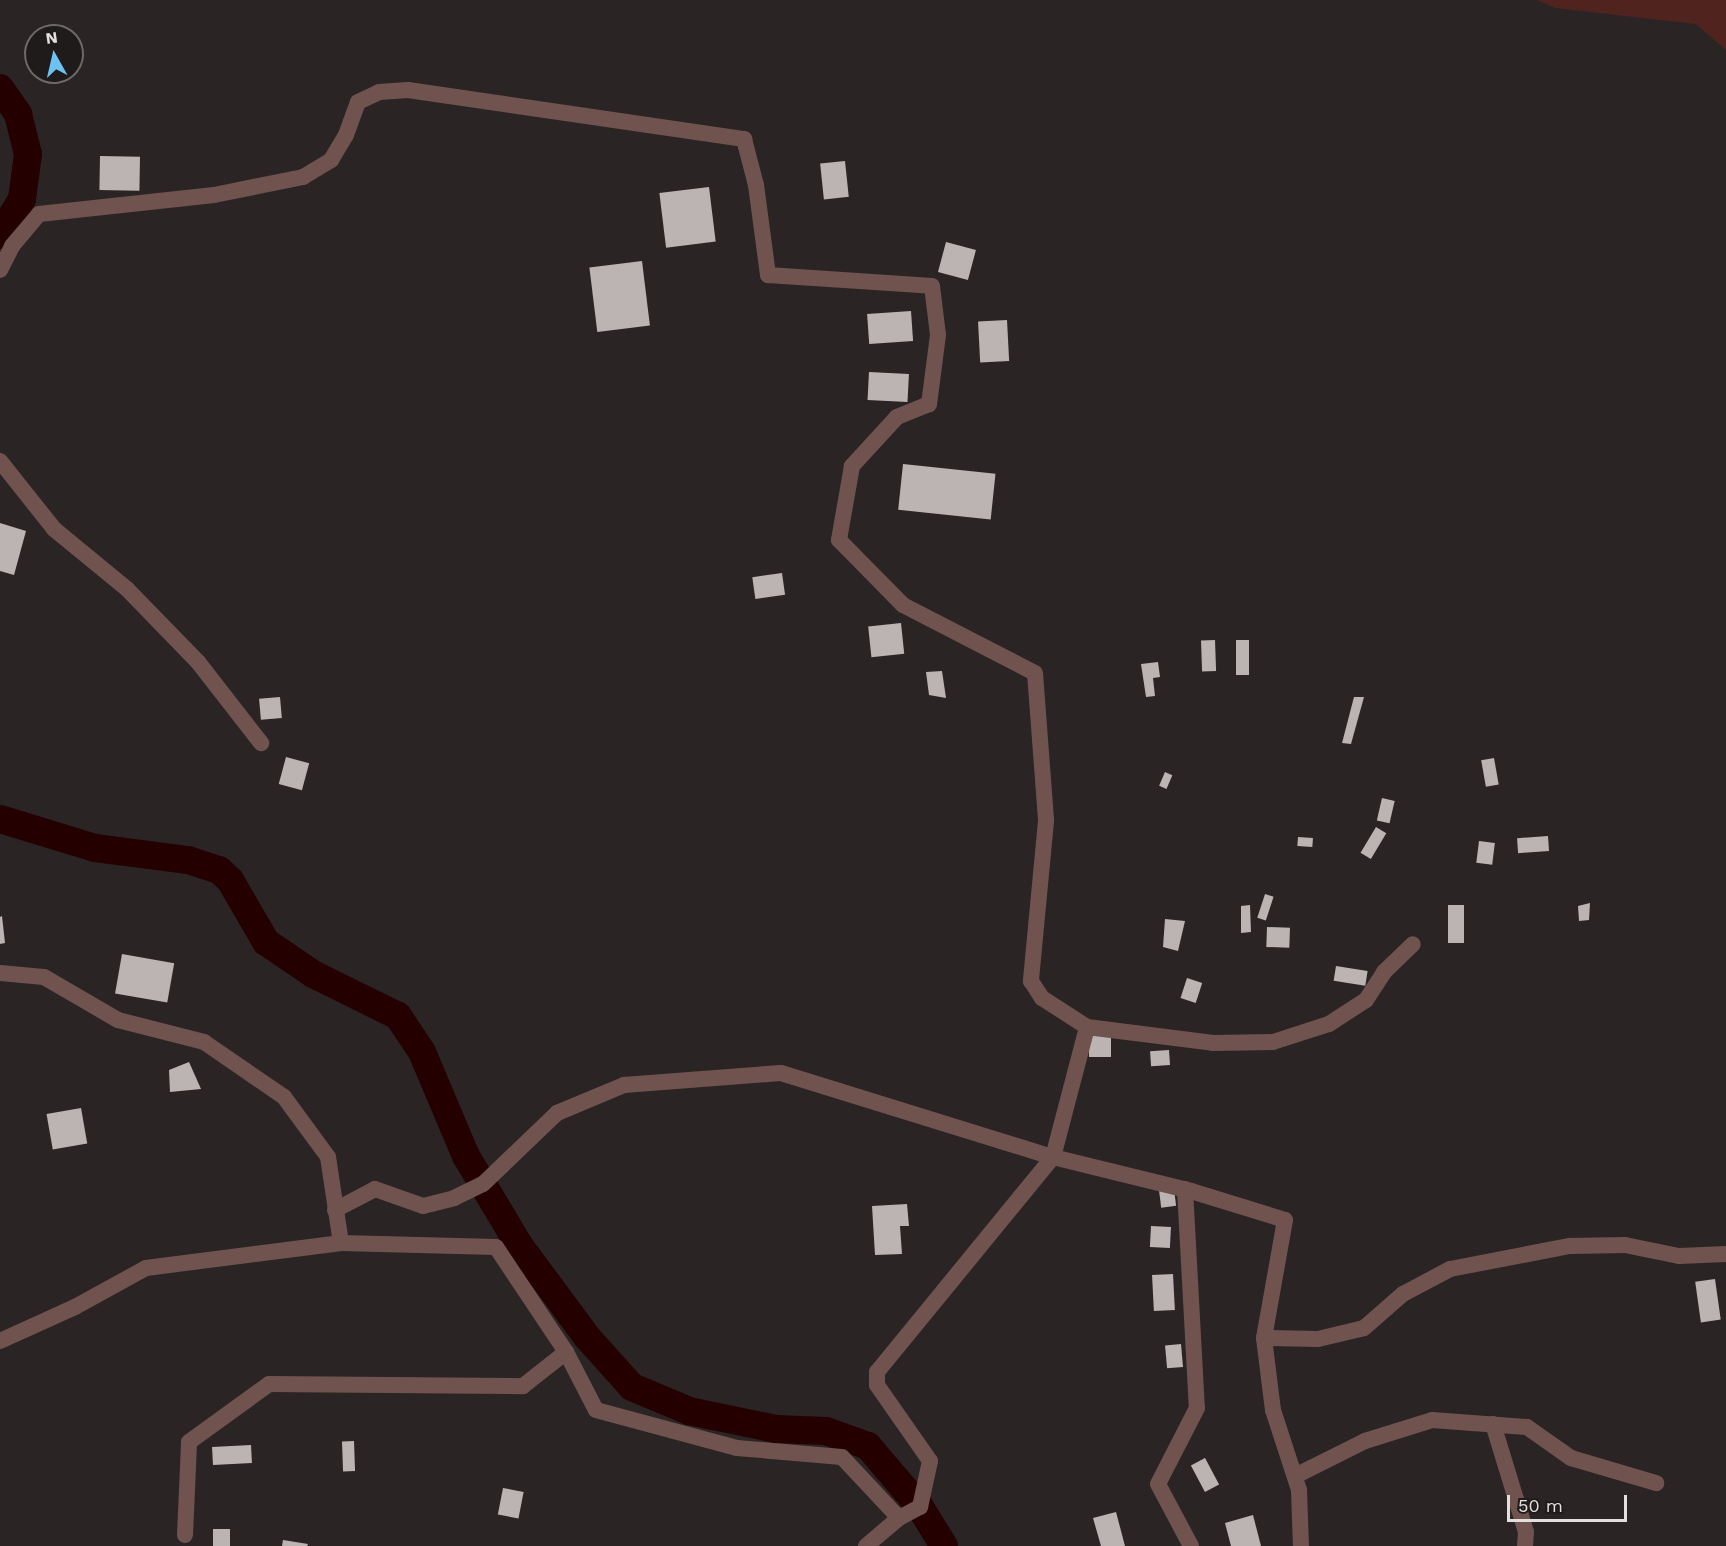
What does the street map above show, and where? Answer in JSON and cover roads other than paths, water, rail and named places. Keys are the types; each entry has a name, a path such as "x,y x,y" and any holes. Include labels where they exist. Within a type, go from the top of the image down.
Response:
{"street":[{"path":"0,270 12,246 39,214 214,195 303,177 331,160 346,135 358,102 379,92 408,90 744,139 756,185 768,276 932,286 938,335 929,404 897,417 852,466 839,540 903,605 1035,673 1046,821 1031,981 1042,998 1087,1027 1213,1042 1273,1042 1329,1024 1366,1000 1384,972 1413,944"},
{"path":"0,461 54,529 127,589 198,662 261,743"},
{"path":"0,973 44,977 118,1020 204,1042 284,1097 328,1157 341,1243"},
{"path":"866,1546 900,1518 920,1507 930,1461 878,1385 877,1372 1053,1157 1087,1027"},
{"path":"335,1210 375,1189 423,1206 454,1198 483,1184 557,1113 624,1085 781,1073 1053,1157 1185,1189 1285,1220 1264,1338 1273,1410 1299,1490 1301,1546"},
{"path":"1185,1189 1197,1408 1158,1484 1191,1546"},
{"path":"0,1341 75,1307 146,1268 341,1243 496,1247 567,1352 596,1410 737,1448 842,1456 900,1518"},
{"path":"1264,1338 1318,1340 1364,1328 1403,1294 1450,1269 1570,1246 1625,1245 1679,1256 1726,1254"},
{"path":"185,1535 189,1442 269,1384 523,1386 567,1352"},
{"path":"1295,1476 1365,1441 1432,1420 1527,1427 1571,1458 1656,1483"},
{"path":"1493,1424 1526,1532 1526,1546"}],"waterway":[{"path":"0,88 18,114 28,154 22,199 0,235"},
{"path":"0,819 95,848 188,860 219,870 230,880 266,942 313,974 398,1016 422,1052 466,1156 519,1245 587,1337 632,1387 689,1411 776,1429 826,1431 868,1446 920,1507 944,1546"}]}
